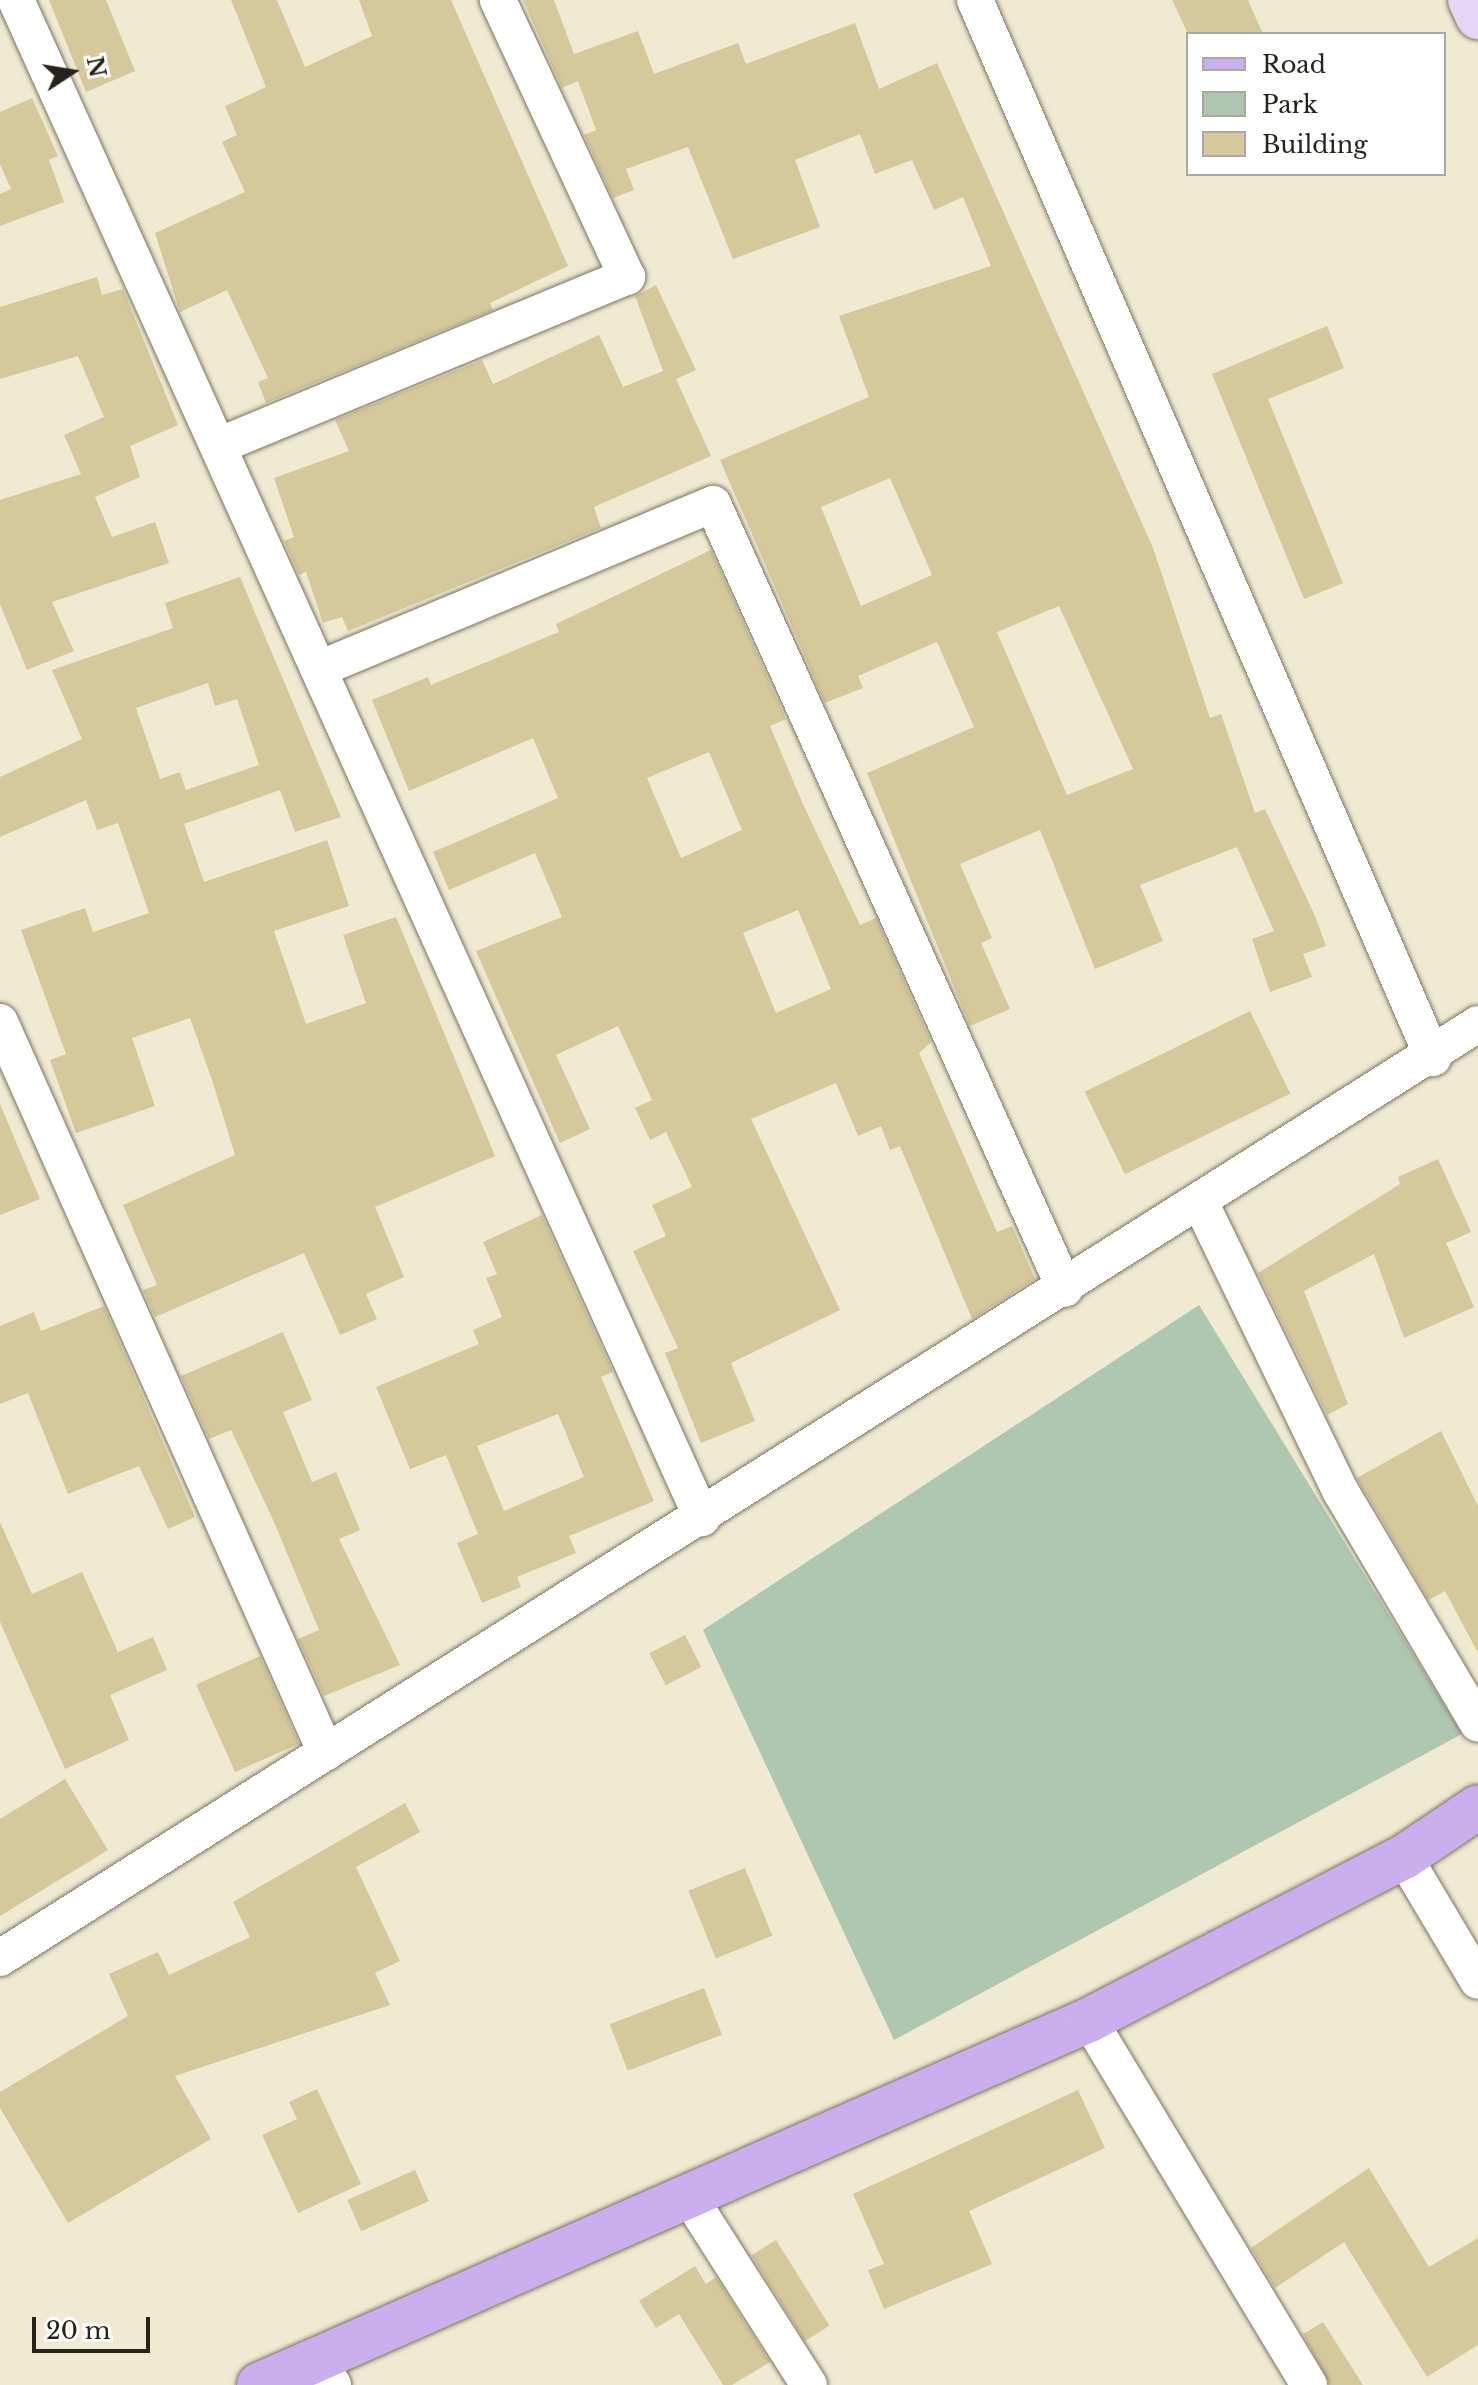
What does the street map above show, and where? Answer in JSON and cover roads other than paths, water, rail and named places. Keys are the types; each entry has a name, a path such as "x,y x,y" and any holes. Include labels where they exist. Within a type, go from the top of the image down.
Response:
{"main road":[{"path":"1470,0 1478,17"},
{"path":"259,2385 324,2371 688,2195 1089,2020 1404,1857 1478,1807"}],"street":[{"path":"16,0 702,1518"},
{"path":"218,446 627,277 498,0"},
{"path":"975,0 1433,1058"},
{"path":"319,669 713,504 1065,1289"},
{"path":"0,1022 326,1753"},
{"path":"0,1958 1433,1058 1478,1024"},
{"path":"1201,1204 1341,1492 1478,1724"},
{"path":"1404,1857 1478,1981"},
{"path":"1089,2020 1309,2385"},
{"path":"688,2195 809,2385"}]}
